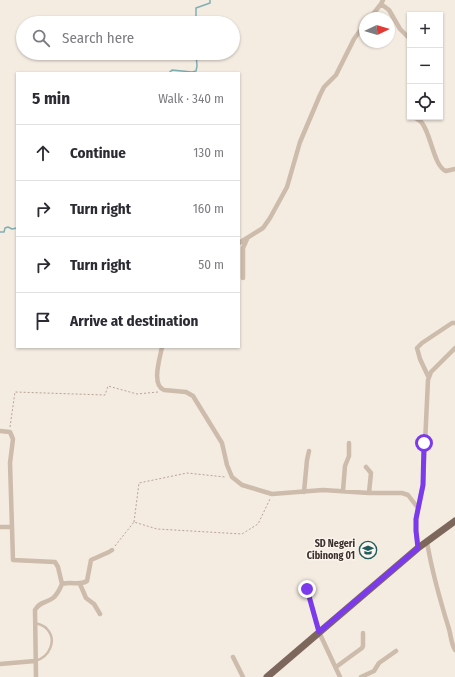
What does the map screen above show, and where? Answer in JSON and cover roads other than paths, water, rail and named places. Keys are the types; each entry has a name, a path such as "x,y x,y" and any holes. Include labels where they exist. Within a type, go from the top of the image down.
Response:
{"main road":[{"path":"267,677 418,548 455,521"}],"street":[{"path":"374,12 382,2 400,29 407,36"},
{"path":"240,242 263,228 283,196 304,130 322,91 336,75 352,43 359,33"},
{"path":"418,120 424,128 440,167 446,171 455,169"},
{"path":"243,278 243,248 247,238"},
{"path":"418,548 416,531 418,508 423,485 426,390 428,376 420,359 417,348 452,323 455,323"},
{"path":"162,348 157,376 158,386 161,389 186,392 193,396 222,443 227,465 232,477 242,485 272,494 323,490 405,494 412,499 418,508"},
{"path":"428,376 455,348"},
{"path":"0,431 10,432 13,439 10,463 13,560 55,562 58,567 62,584 55,597 38,605 35,610 36,677"},
{"path":"343,491 345,466 349,456 349,443"},
{"path":"304,492 309,450"},
{"path":"366,467 371,473 369,493"},
{"path":"0,526 12,527"},
{"path":"427,542 437,590 455,650"},
{"path":"62,584 67,582 80,584 87,580 91,560 112,550"},
{"path":"80,584 85,596 94,604 100,614"},
{"path":"319,632 340,677"},
{"path":"336,667 364,646 364,633"},
{"path":"361,677 374,671 379,663 396,651"},
{"path":"233,657 243,677"},
{"path":"0,664 35,661"}],"lane":[{"path":"307,589 319,632"},
{"path":"35,623 48,629 51,640 49,652 45,657 35,661"}],"waterway":[{"path":"196,16 196,8 210,3 210,0"},
{"path":"192,72 196,71 197,60"},
{"path":"170,72 172,70 192,72"},
{"path":"0,232 4,232 5,228 8,227 12,229 16,228"}],"place":[{"name":"SD Negeri Cibinong 01","path":"368,550"}]}
